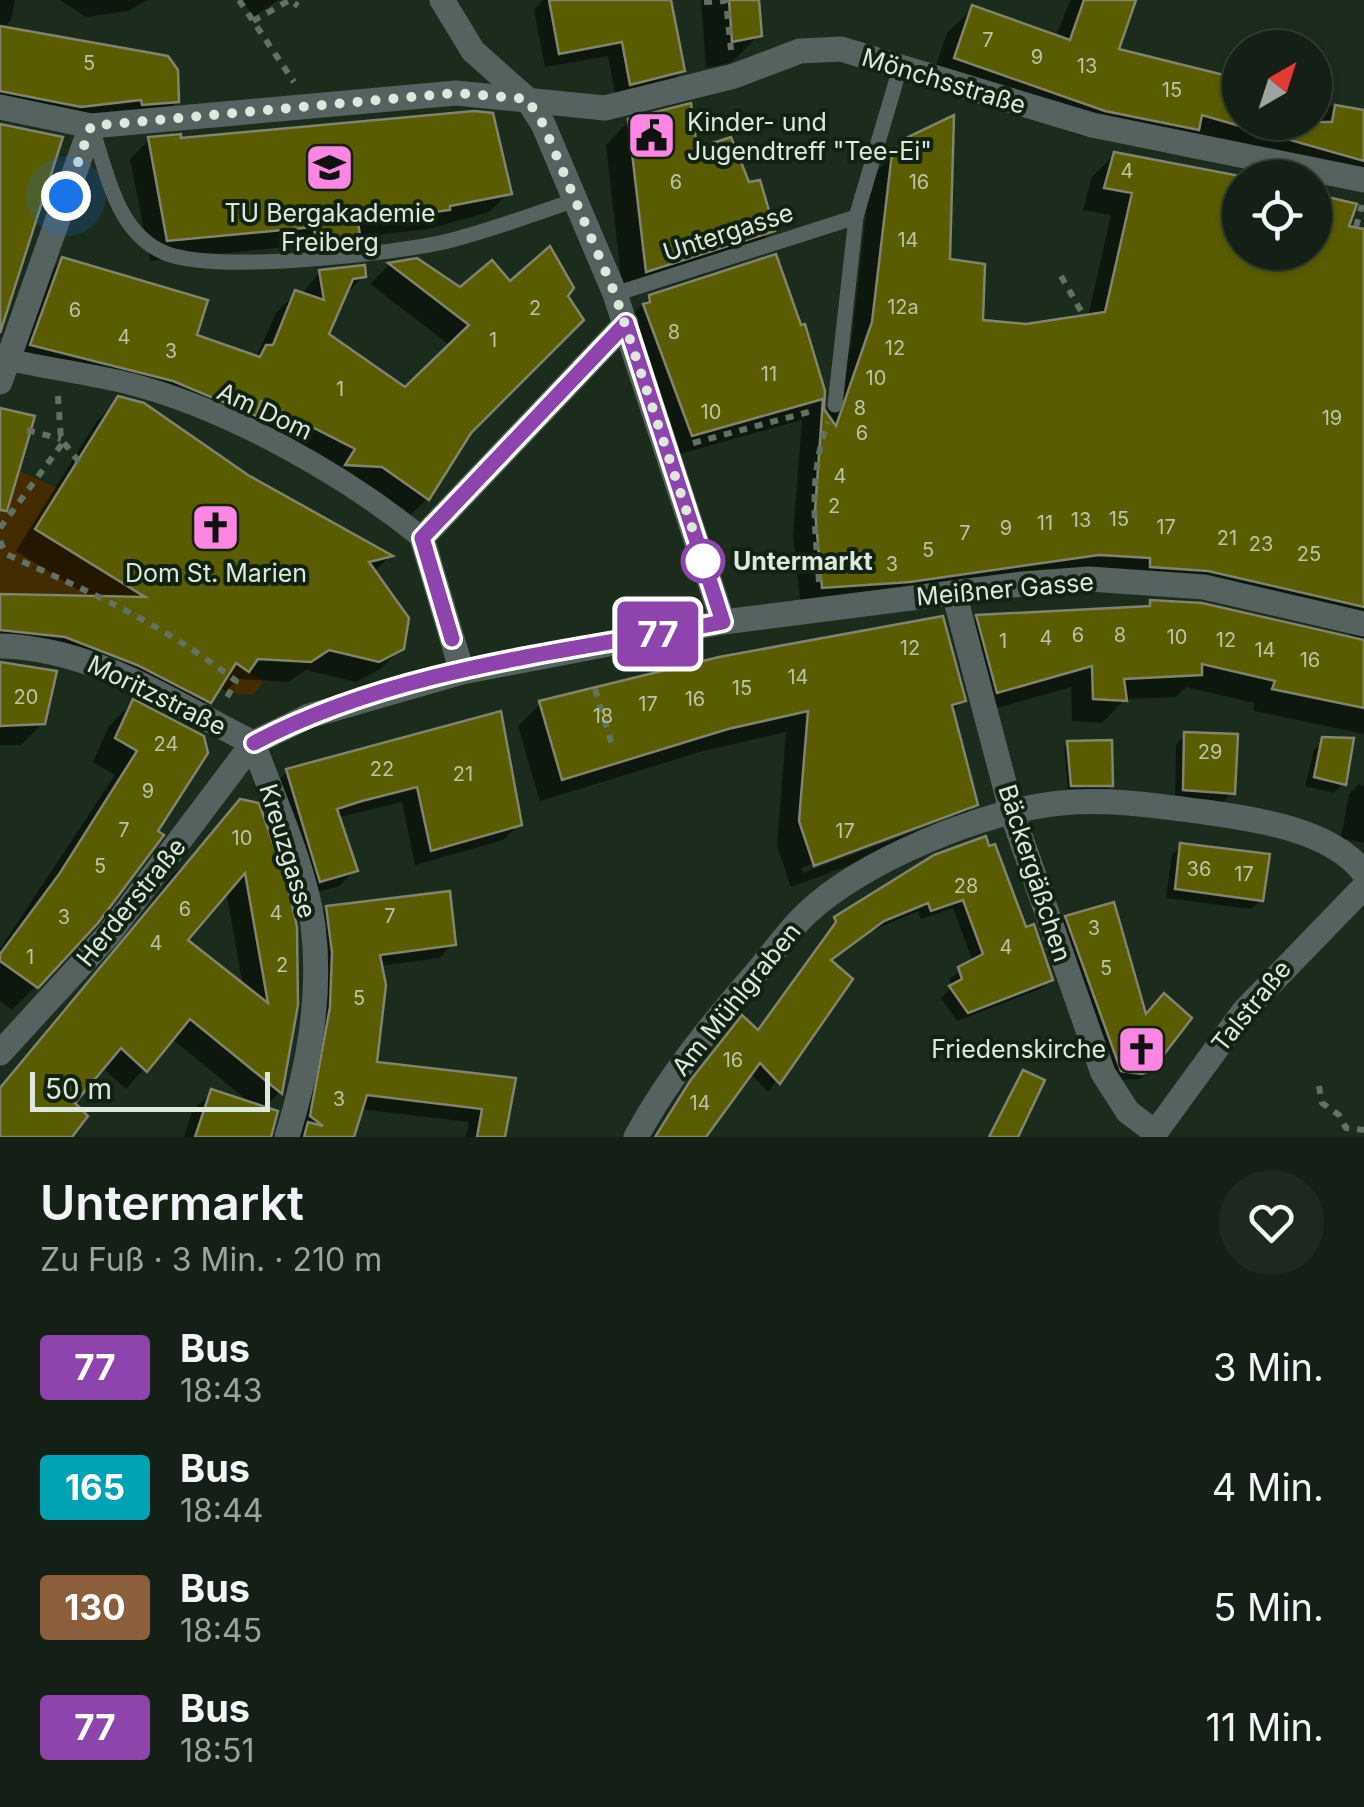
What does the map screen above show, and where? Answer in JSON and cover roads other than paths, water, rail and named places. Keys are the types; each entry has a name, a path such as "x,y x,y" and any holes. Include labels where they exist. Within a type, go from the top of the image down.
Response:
{"street":[{"path":"254,743 309,716 462,672 723,622 626,323 543,124 527,99 473,51 442,0"},
{"name":"Mönchsstraße","path":"0,106 91,126 456,93 605,108 734,76 800,51 824,48 842,49 1092,125 1364,180"},
{"path":"5,371 91,126"},
{"path":"462,672 422,538 626,323"},
{"name":"Am Dom","path":"5,371 62,372 132,384 255,434 360,492 422,538"},
{"name":"Meißner Gasse","path":"723,622 1089,579 1204,587 1364,624"},
{"name":"Bäckergäßchen","path":"954,592 1012,813 1104,1072 1128,1112 1154,1134"},
{"name":"Moritzstraße","path":"0,646 33,646 92,661 254,743"},
{"name":"Herderstraße","path":"0,1054 110,933 254,743"},
{"name":"Kreuzgasse","path":"254,743 312,923 316,983 308,1069 287,1137"},
{"name":"Am Mühlgraben","path":"636,1137 658,1096 694,1048 807,913 851,882 922,844 1012,813 1059,803 1100,802 1218,814 1326,842 1351,856 1364,873"},
{"name":"Talstraße","path":"1154,1134 1244,1011 1364,887"}],"lane":[{"path":"835,405 856,217 900,68"},
{"path":"91,126 111,193 132,226 164,253 200,260 280,262 448,241 576,200"},
{"name":"Untergasse","path":"615,294 856,217"}],"place":[{"name":"Kinder- und Jugendtreff \"Tee-Ei\"","path":"652,136"},
{"name":"TU Bergakademie Freiberg","path":"330,167"},
{"name":"Dom St. Marien","path":"216,527"},
{"name":"Untermarkt","path":"703,561"},
{"name":"Friedenskirche","path":"1141,1049"}]}
